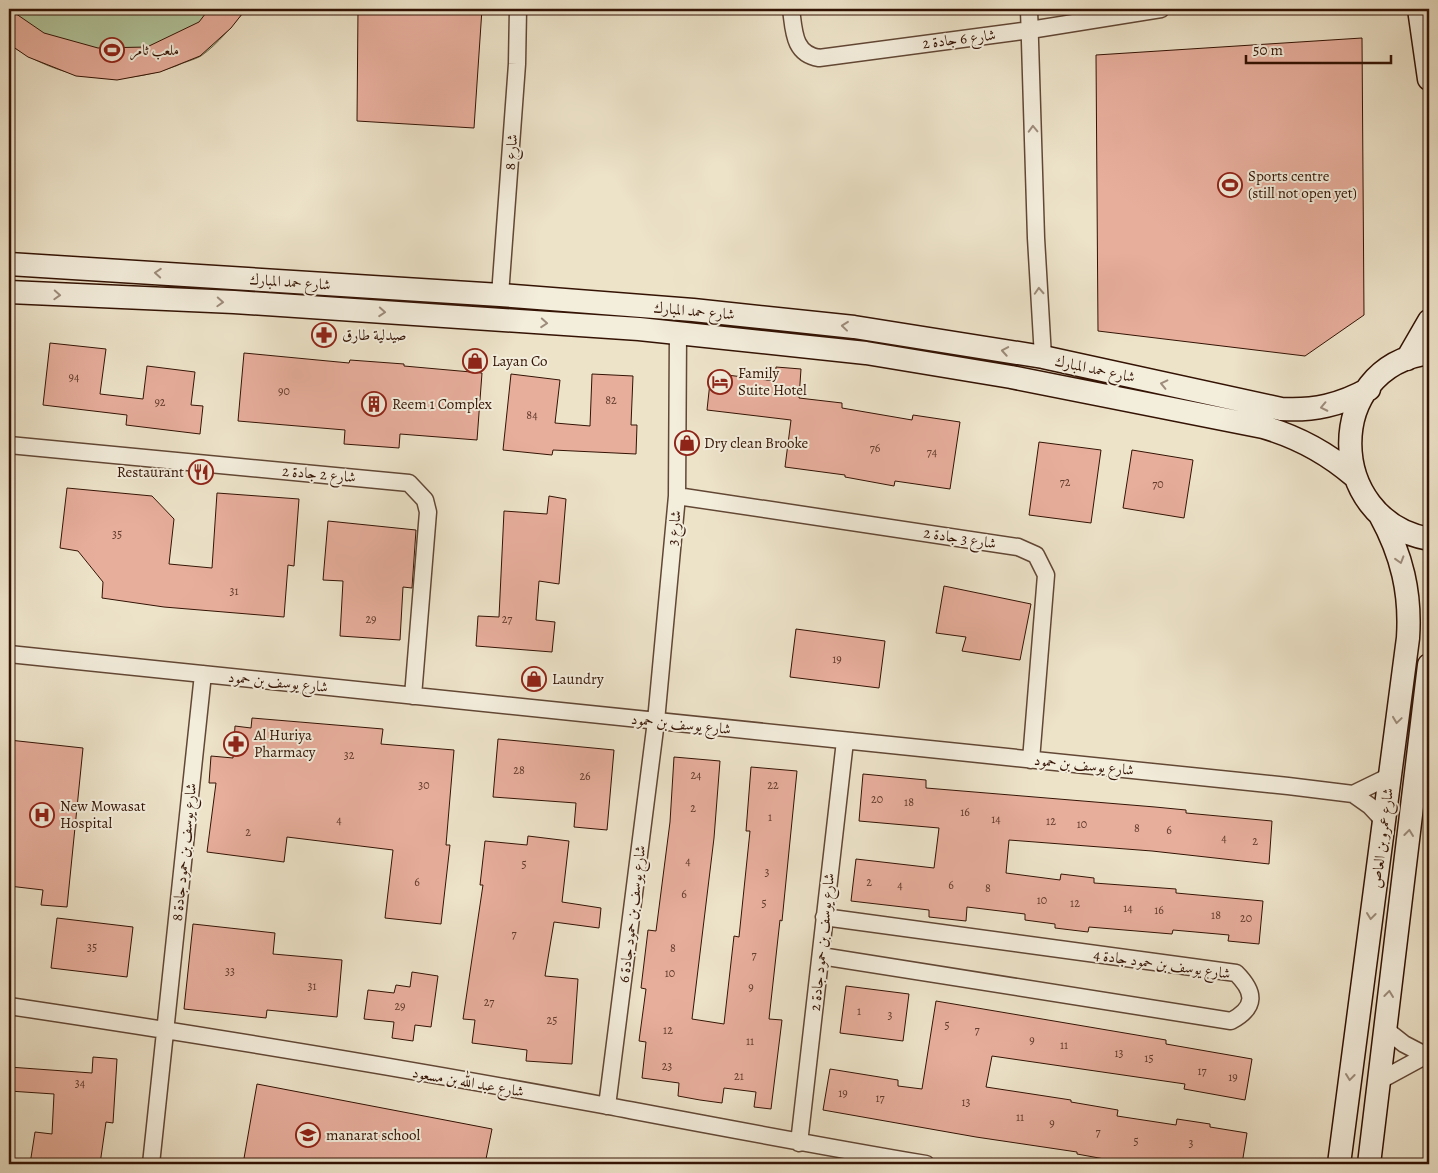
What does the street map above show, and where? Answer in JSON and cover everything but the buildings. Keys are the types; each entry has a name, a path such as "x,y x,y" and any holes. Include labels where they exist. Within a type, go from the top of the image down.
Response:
{"main road":[{"path":"1419,9 1429,79"},
{"name":"شارع حمد المبارك","path":"9,264 500,295 693,310 844,326 1043,358 1281,409 1312,410 1326,407 1341,403 1369,389"},
{"name":"شارع حمد المبارك","path":"9,292 234,302 678,333 866,353 948,366 1283,432 1321,450 1354,476"},
{"path":"1407,359 1429,321"},
{"path":"1429,353 1407,359 1380,377 1369,389 1357,408 1350,430 1350,461 1354,476 1369,503 1380,515 1405,532 1429,539"},
{"name":"شارع عمرو بن العاص","path":"1339,1164 1409,617 1404,574 1393,540 1380,515"},
{"name":"شارع عمرو بن العاص","path":"1368,1164 1429,665"}],"street":[{"name":"شارع 8","path":"500,295 517,64 518,9"},
{"name":"شارع 6 جادة 2","path":"791,9 795,40 799,48 812,57 819,58 1030,30 1161,9"},
{"path":"1029,9 1036,238 1043,358"},
{"name":"شارع 3","path":"656,721 677,496 678,333"},
{"name":"شارع 2 جادة 2","path":"9,445 409,483 425,500 428,512 413,696"},
{"name":"شارع 3 جادة 2","path":"677,496 1018,547 1036,555 1046,575 1030,760"},
{"name":"شارع يوسف بن حمود","path":"9,654 1354,794"},
{"name":"شارع يوسف بن حمود جادة 8","path":"152,1164 203,674"},
{"name":"شارع يوسف بن حمود جادة 6","path":"607,1106 656,721"},
{"name":"شارع يوسف بن حمود جادة 2","path":"799,1143 845,741"},
{"path":"1384,821 1370,806 1354,794 1390,776"},
{"name":"شارع يوسف بن حمود جادة 4","path":"821,956 1231,1021 1243,1015 1251,1000 1249,986 1236,973 824,917"},
{"name":"شارع عبد الله بن مسعود","path":"9,1006 166,1030 607,1106 799,1143 926,1164"},
{"path":"1385,1029 1427,1056"},
{"path":"1379,1081 1401,1067 1427,1056"}],"green space":[{"name":"ملعب ثامر","path":"9,9 246,9 231,28 201,56 154,73 111,78 69,73 48,66 9,44"}],"place":[{"name":"ملعب ثامر","path":"112,50"},
{"name":"Sports centre (still not open yet)","path":"1230,185"},
{"name":"صيدلية طارق","path":"324,335"},
{"name":"Layan Co","path":"475,361"},
{"name":"Family Suite Hotel","path":"720,382"},
{"name":"Reem 1 Complex","path":"374,404"},
{"name":"Dry clean Brooke","path":"687,443"},
{"name":"Restaurant","path":"201,472"},
{"name":"Laundry","path":"534,679"},
{"name":"Al Huriya Pharmacy","path":"236,744"},
{"name":"New Mowasat Hospital","path":"42,815"},
{"name":"manarat school","path":"308,1135"}]}
